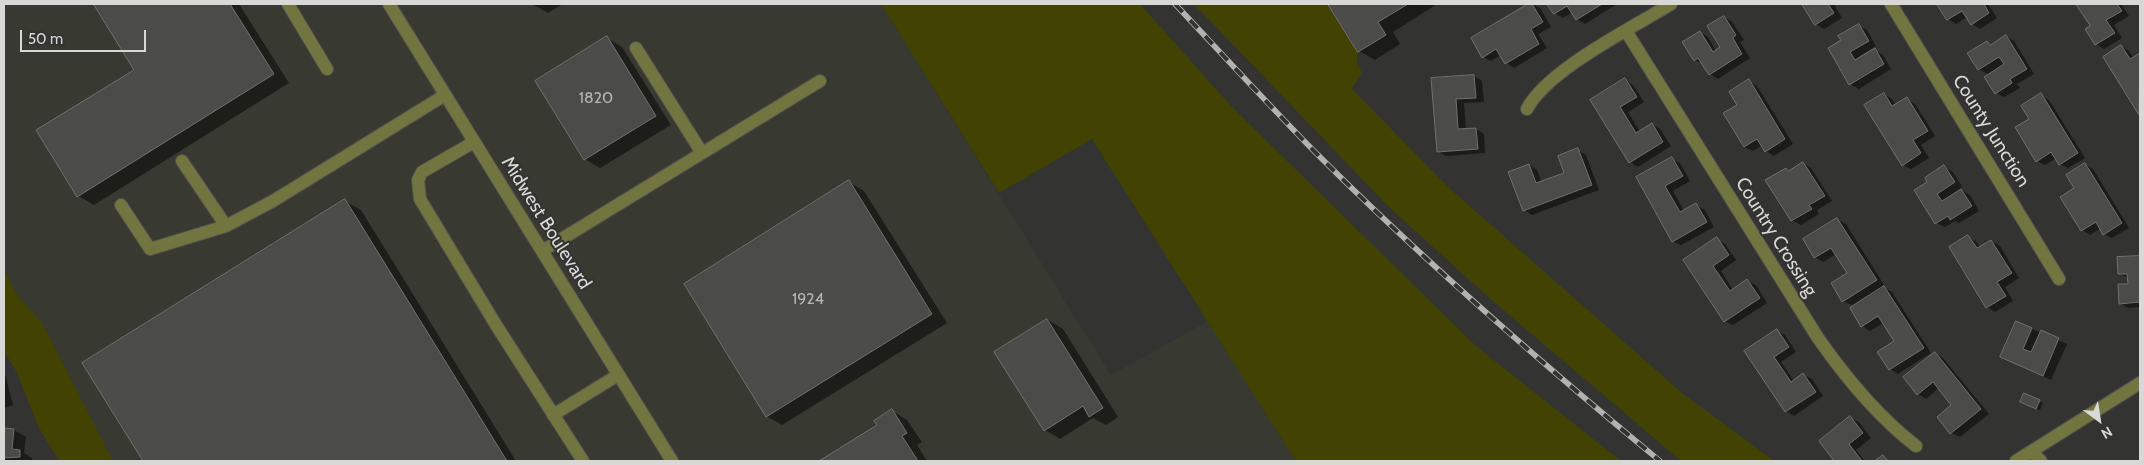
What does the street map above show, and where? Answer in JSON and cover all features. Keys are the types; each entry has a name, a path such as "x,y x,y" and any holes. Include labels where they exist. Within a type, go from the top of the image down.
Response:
{"street":[{"path":"288,4 327,68"},
{"name":"Midwest Boulevard","path":"389,4 672,461"},
{"path":"1527,109 1532,98 1556,74 1671,4"},
{"name":"County Junction","path":"1891,4 2060,279"},
{"name":"Country Crossing","path":"1626,31 1818,338 1855,388 1882,416 1916,446"},
{"path":"636,48 702,154"},
{"path":"542,251 820,81"},
{"path":"121,205 150,249 226,226 273,201 445,95"},
{"path":"474,142 422,172 418,180 420,199 583,461"},
{"path":"182,161 226,226"},
{"path":"553,415 618,374"},
{"path":"2016,461 2140,383"},
{"path":"2032,452 2041,461"}],"shaded area":[{"path":"4,4 881,4 1111,375 1208,321 1296,461 87,461 4,326"},
{"path":"881,4 1140,4 1232,107 1476,346 1621,461 1296,461 1092,139 999,193"},
{"path":"1194,4 1328,4 1358,52 1357,63 1362,73 1352,88 1357,94 1447,186 1682,393 1774,461 1681,461 1486,295 1388,206"},
{"path":"4,270 16,293 42,323 113,461 59,461 39,428 16,371 4,351"}],"building":[{"path":"230,4 274,74 77,197 36,130 134,70 94,5"},
{"path":"1328,4 1408,4 1378,22 1386,35 1358,52"},
{"path":"1528,4 1532,4 1543,22 1531,29 1539,44 1505,64 1496,49 1482,58 1471,38"},
{"path":"1547,4 1602,4 1576,20 1567,6 1554,14"},
{"path":"1802,4 1828,4 1834,13 1815,25"},
{"path":"1937,4 1984,4 1989,13 1971,25 1962,11 1947,20"},
{"path":"2076,4 2117,4 2122,11 2106,20 2115,33 2095,45 2085,29 2090,26"},
{"path":"1724,16 1736,35 1733,38 1742,54 1709,75 1698,58 1694,61 1682,42 1700,31 1713,52 1720,47 1707,26"},
{"path":"1859,24 1869,41 1850,52 1855,60 1875,48 1884,64 1849,85 1828,48 1841,40 1838,36"},
{"path":"2006,35 2027,69 2010,79 2012,83 1995,94 1984,77 2004,64 1999,57 1978,70 1967,53 1987,41 1990,45"},
{"path":"607,36 656,116 584,160 535,81"},
{"path":"2121,45 2130,59 2140,53 2139,115 2103,57"},
{"path":"1474,75 1476,98 1456,99 1458,129 1476,128 1478,149 1437,152 1431,78"},
{"path":"1625,78 1637,97 1620,107 1636,133 1652,123 1663,142 1629,163 1590,100"},
{"path":"1749,79 1785,139 1765,152 1757,139 1744,147 1723,113 1737,105 1729,92"},
{"path":"1884,93 1892,106 1907,97 1928,131 1913,140 1921,153 1902,166 1864,105"},
{"path":"2041,93 2078,153 2059,165 2051,152 2036,162 2015,127 2029,119 2021,106"},
{"path":"1578,148 1592,185 1523,211 1508,172 1529,164 1536,183 1564,173 1558,156"},
{"path":"1672,157 1683,176 1665,186 1680,212 1696,203 1707,222 1672,242 1636,177"},
{"path":"1803,162 1825,196 1809,205 1812,209 1791,221 1765,180 1786,168 1788,171"},
{"path":"2085,163 2122,223 2103,235 2096,222 2081,231 2060,197 2074,188 2066,175"},
{"path":"1944,165 1955,182 1937,194 1942,201 1961,189 1972,206 1950,220 1948,216 1935,224 1914,190 1927,182 1925,178"},
{"path":"849,180 932,314 766,417 684,284"},
{"path":"345,199 507,461 143,461 82,363"},
{"path":"1837,218 1877,280 1842,302 1831,283 1847,273 1831,248 1814,258 1803,239"},
{"path":"1968,235 1977,248 1991,240 2012,273 1997,282 2006,296 1986,308 1949,247"},
{"path":"1717,237 1729,255 1713,266 1730,291 1747,279 1760,298 1724,322 1683,260"},
{"path":"2140,256 2140,302 2119,304 2118,284 2128,284 2127,274 2118,274 2117,257"},
{"path":"1884,286 1924,348 1889,370 1877,352 1894,341 1878,316 1861,327 1850,308"},
{"path":"1047,319 1103,408 1089,417 1083,406 1044,431 994,352"},
{"path":"2016,321 2032,328 2023,349 2031,352 2041,330 2059,338 2043,376 2000,357"},
{"path":"1777,329 1789,347 1774,357 1791,382 1803,373 1816,392 1785,412 1744,351"},
{"path":"1935,352 1981,409 1950,434 1937,417 1951,405 1933,382 1917,395 1903,377"},
{"path":"2024,393 2040,400 2036,409 2020,402"},
{"path":"892,409 907,433 902,436 918,461 819,461 877,425 874,421"},
{"path":"1850,416 1863,433 1849,444 1862,461 1834,461 1819,441"},
{"path":"4,428 14,429 12,449 20,450 20,457 4,458"},
{"path":"1883,455 1888,461 1875,461"}],"railway":[{"path":"1175,4 1313,150 1439,271 1526,348 1660,461"}]}
